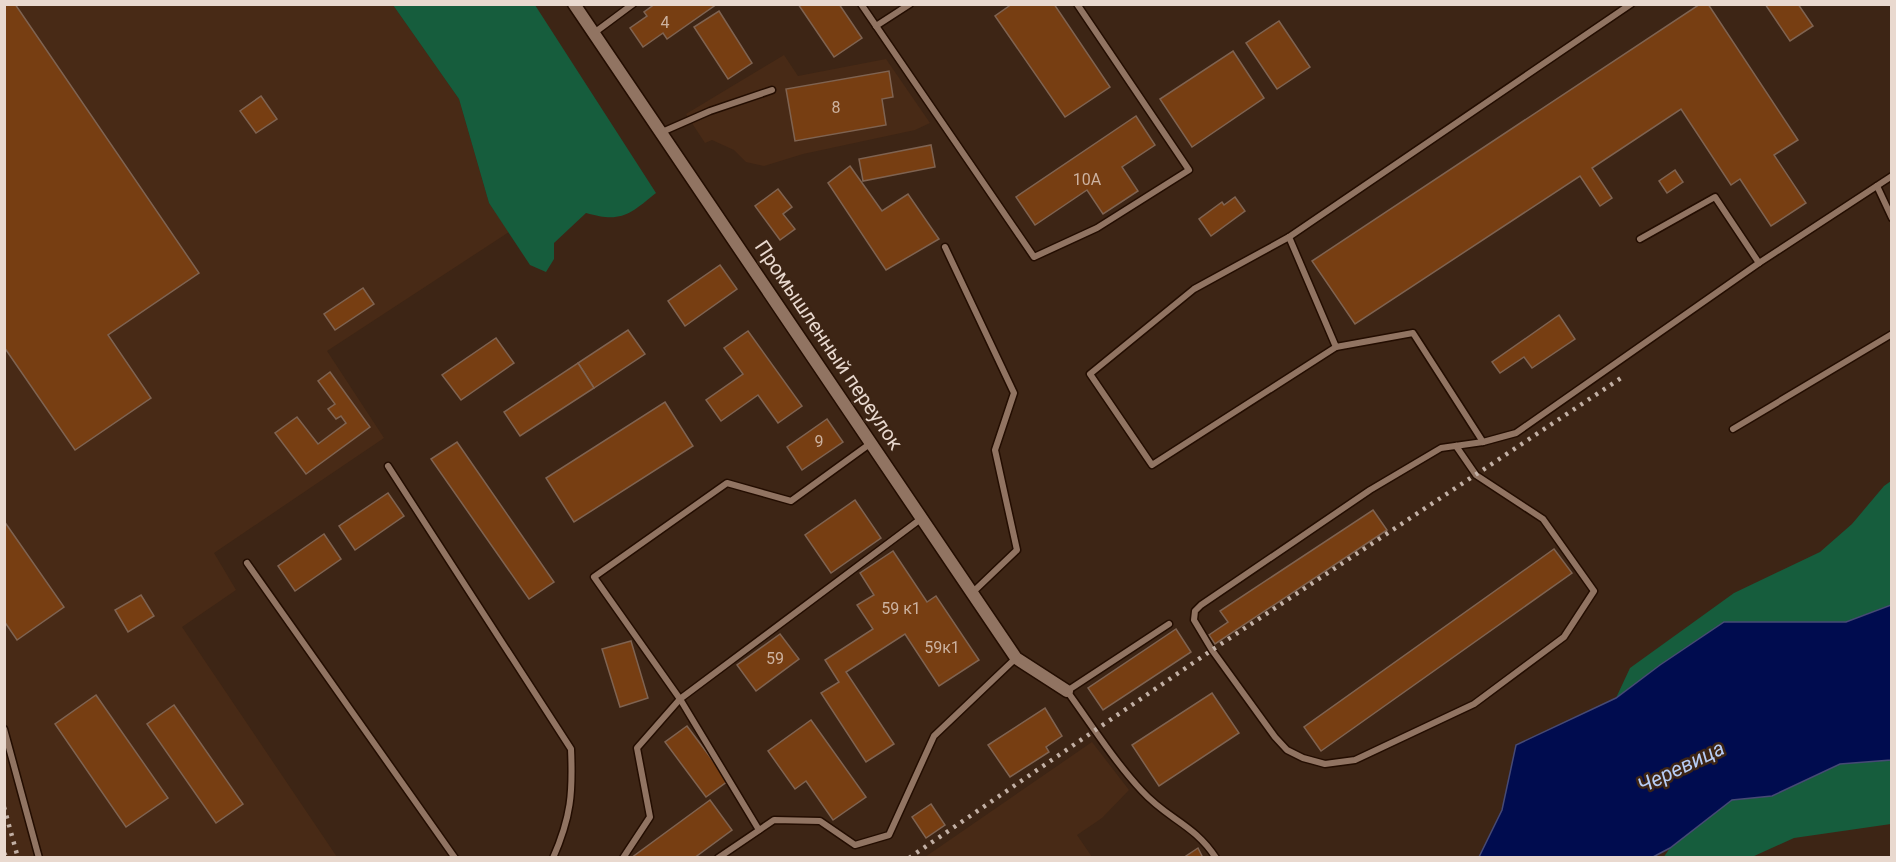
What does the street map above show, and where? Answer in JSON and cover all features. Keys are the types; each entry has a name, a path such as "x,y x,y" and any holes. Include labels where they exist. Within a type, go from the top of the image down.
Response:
{"street":[{"name":"Промышленный переулок","path":"574,4 1016,658 1067,691"}],"lane":[{"path":"594,33 633,4"},
{"path":"861,4 1034,257 1097,228 1190,170 1077,4"},
{"path":"876,26 910,4"},
{"path":"1483,442 1413,333 1336,347 1152,465 1090,374 1194,289 1289,237 1631,4"},
{"path":"662,132 717,108 772,90"},
{"path":"1456,446 1476,475 1543,519 1594,591 1564,637 1474,704 1355,760 1325,764 1303,758 1287,750 1275,737 1212,650 1194,620 1195,611 1201,605 1370,490 1441,448 1483,442 1516,433 1759,263 1892,176"},
{"path":"1877,186 1892,218"},
{"path":"1640,238 1715,197 1759,263"},
{"path":"1289,237 1336,347"},
{"path":"945,247 1014,393 995,450 1017,550 972,593"},
{"path":"1733,429 1892,334"},
{"path":"759,830 680,699 594,577 727,483 792,501 872,443"},
{"path":"388,466 571,749 573,785 567,826 553,858"},
{"path":"623,858 650,818 637,748 680,699 922,518"},
{"path":"247,563 455,858"},
{"path":"1169,624 1067,691 1141,790 1163,812 1185,824 1204,839 1216,858"},
{"path":"718,858 774,820 820,821 855,845 889,835 934,736 1016,658"},
{"path":"4,729 39,858"}],"shaded area":[{"path":"5,5 393,5 459,99 489,203 509,232 327,351 384,438 214,553 236,590 182,627 337,857 5,858"},
{"path":"784,55 798,76 886,59 930,123 915,130 803,154 764,166 746,162 734,150 712,140 705,143 686,114"},
{"path":"1092,742 1129,790 1102,818 1077,835 1092,857 925,857"}],"green space":[{"path":"393,5 535,5 656,193 639,207 624,215 608,217 586,213 554,243 554,259 546,272 530,265 489,203 459,99"},
{"path":"1891,481 1891,605 1846,622 1724,622 1616,698 1630,668 1734,593 1820,552 1852,524 1884,486"},
{"path":"1891,760 1891,824 1794,838 1752,857 1663,858 1670,848 1732,800 1772,796 1840,764"}],"water":[{"name":"Черевица","path":"1891,605 1891,760 1840,764 1772,796 1732,800 1670,848 1653,857 1479,857 1502,810 1516,745 1616,698 1724,622 1846,622"}],"building":[{"path":"4,4 15,4 199,273 108,335 151,398 75,450 4,347"},
{"path":"655,4 717,4 667,39 663,33 643,47 630,28 647,16 644,12"},
{"path":"798,4 839,4 862,38 834,57"},
{"path":"1012,4 1054,4 1110,87 1065,117 995,16"},
{"path":"1700,4 1708,4 1798,140 1774,155 1806,203 1771,226 1740,179 1731,185 1681,109 1592,168 1612,198 1600,206 1580,176 1355,324 1312,261"},
{"path":"1765,4 1798,4 1813,26 1790,41"},
{"path":"719,11 752,63 728,79 694,27"},
{"path":"1279,21 1310,67 1277,89 1246,43"},
{"path":"1233,51 1264,98 1192,147 1160,99"},
{"path":"889,71 893,97 882,99 886,125 795,141 786,89"},
{"path":"261,96 277,119 256,133 240,111"},
{"path":"1136,116 1155,145 1122,167 1138,191 1103,214 1087,190 1035,225 1016,197"},
{"path":"931,145 935,167 863,181 859,159"},
{"path":"850,166 882,211 908,194 939,239 886,270 828,183"},
{"path":"1675,170 1683,182 1667,193 1659,181"},
{"path":"778,189 792,207 783,214 795,229 780,240 755,206"},
{"path":"1235,197 1245,211 1211,236 1199,219 1222,202 1224,205"},
{"path":"720,265 737,289 685,326 668,301"},
{"path":"363,288 374,304 335,330 324,314"},
{"path":"1559,315 1575,339 1532,368 1524,357 1500,373 1492,362"},
{"path":"628,330 645,354 594,388 578,363"},
{"path":"748,331 802,406 778,423 758,395 721,421 706,400 743,374 724,348"},
{"path":"496,338 514,363 461,400 442,375"},
{"path":"578,363 594,388 520,436 504,412"},
{"path":"330,372 370,427 306,474 275,433 297,417 318,444 346,423 341,416 336,419 328,409 335,404 318,381"},
{"path":"665,402 693,446 574,522 546,478"},
{"path":"827,419 843,442 802,470 787,447"},
{"path":"457,442 554,582 529,599 431,459"},
{"path":"388,493 404,516 355,550 339,526"},
{"path":"855,500 881,538 831,573 805,535"},
{"path":"1373,510 1387,530 1215,644 1209,635 1228,622 1220,611"},
{"path":"4,521 64,607 17,640 4,621"},
{"path":"324,534 341,559 295,591 278,566"},
{"path":"1554,549 1572,573 1321,751 1304,727"},
{"path":"893,551 927,602 936,596 979,660 939,686 905,634 846,672 894,744 866,762 821,693 839,682 825,660 873,629 857,605 874,595 860,573"},
{"path":"141,595 154,616 128,632 115,610"},
{"path":"1176,629 1191,652 1103,710 1088,688"},
{"path":"780,634 799,659 756,691 737,665"},
{"path":"631,641 648,698 620,707 602,649"},
{"path":"1212,693 1239,733 1159,786 1132,745"},
{"path":"96,695 168,798 126,827 55,724"},
{"path":"174,705 243,804 216,823 147,724"},
{"path":"1045,708 1062,736 1046,747 1049,752 1010,777 988,745"},
{"path":"811,720 866,797 833,820 806,781 795,789 768,751"},
{"path":"687,726 728,781 706,797 665,742"},
{"path":"710,800 732,830 694,858 631,858"},
{"path":"931,804 945,825 926,838 912,817"},
{"path":"1198,848 1203,858 1183,858"}],"railway":[{"path":"909,858 1212,650 1621,378"},
{"path":"4,807 18,858"},
{"path":"4,853 7,858"}]}
